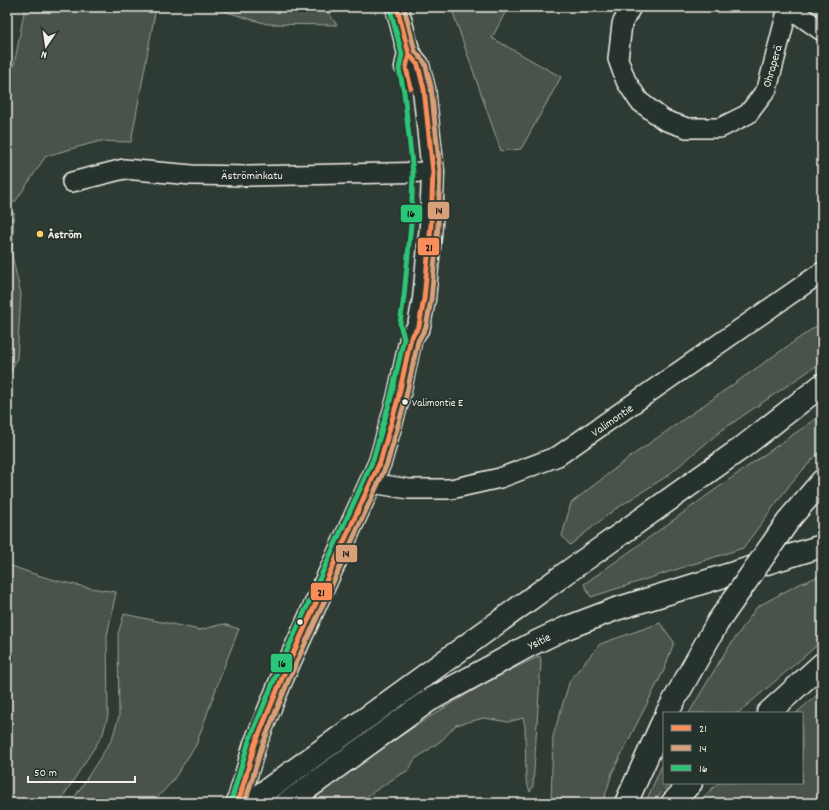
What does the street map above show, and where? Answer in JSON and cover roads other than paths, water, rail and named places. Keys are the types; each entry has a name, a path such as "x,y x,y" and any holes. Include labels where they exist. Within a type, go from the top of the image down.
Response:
{"main road":[{"path":"238,803 255,744 283,676 380,462 398,399 411,338 419,326 424,299 431,225 427,173 424,90 418,65 409,54 397,7"},
{"path":"249,803 573,568 743,447 822,385"},
{"path":"669,712 718,622 791,517 822,481"},
{"name":"Ysitie","path":"287,803 428,701 530,645 566,628 616,609 822,546"},
{"path":"769,712 822,664"},
{"path":"626,803 663,721"},
{"path":"672,803 690,784"}],"street":[{"name":"Ohraperä","path":"631,7 622,24 618,59 626,81 639,101 645,106 664,120 687,128 720,128 748,114 767,89 788,7"},
{"path":"788,7 822,31"},
{"name":"Äströminkatu","path":"72,182 124,169 192,175 249,176 427,173"},
{"name":"Valimontie","path":"371,483 409,490 451,489 500,478 558,456 822,272"}],"place":[{"name":"Åström","path":"40,234"},
{"name":"Valimontie E","path":"405,402"}]}
